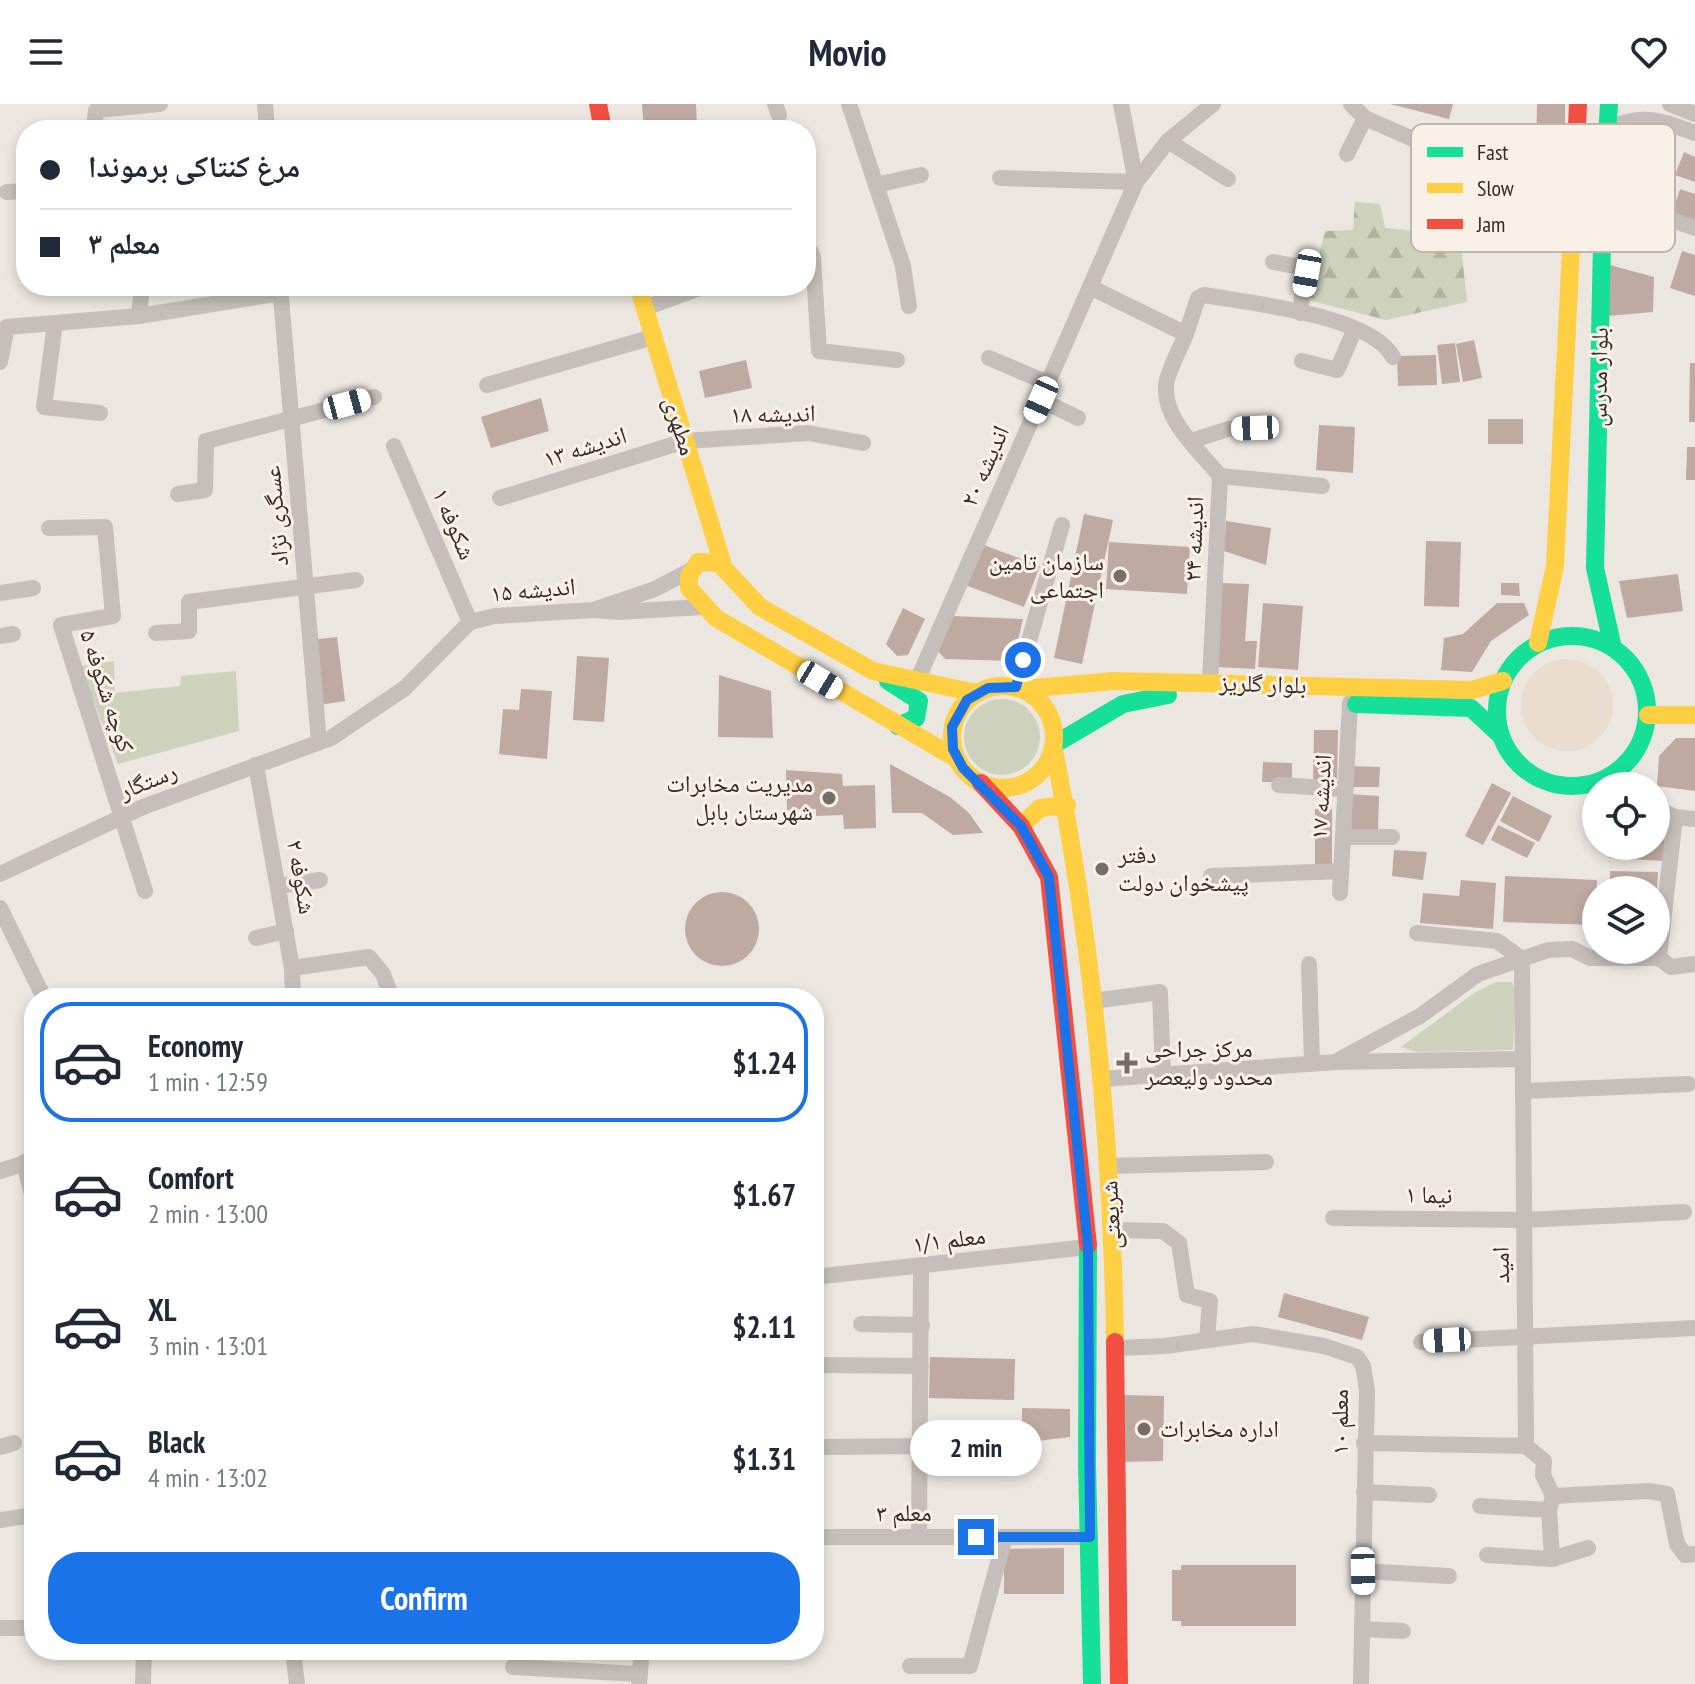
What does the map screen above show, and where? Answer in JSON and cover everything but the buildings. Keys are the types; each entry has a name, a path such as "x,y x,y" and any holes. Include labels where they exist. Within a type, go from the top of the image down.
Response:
{"main road":[{"name":"بلوار مدرس","path":"1577,124 1578,104"},
{"name":"بلوار مدرس","path":"1608,124 1609,104"},
{"name":"بلوار مدرس","path":"1538,643 1555,566 1571,252"},
{"name":"بلوار مدرس","path":"1602,252 1595,568 1613,648"},
{"name":"مطهری","path":"641,296 723,565"},
{"path":"701,490 692,573 702,607 957,759 981,783 994,787 1022,783 1034,776 1055,747 1050,717 1043,705 1019,688 1002,686 976,693 873,671"},
{"path":"692,573 712,561 723,565 760,607 873,671 919,701 916,718 898,726"},
{"path":"1582,786 1562,786 1542,780 1510,755 1500,735 1496,714 1503,681 1520,656 1538,643 1576,635 1613,648 1640,677 1648,715 1644,736 1625,772"},
{"name":"بلوار گلریز","path":"1019,688 1115,681 1472,690 1503,681"},
{"path":"957,759 952,727 960,708 976,693"},
{"name":"بلوار گلریز","path":"1055,747 1118,705 1147,694 1471,708 1500,735"},
{"path":"1648,715 1695,715"},
{"name":"شریعتی","path":"1055,747 1080,880 1109,1166 1118,1348 1119,1684"},
{"name":"شریعتی","path":"981,783 1021,826 1049,877 1088,1247 1087,1463 1092,1684"},
{"path":"1021,826 1040,808 1067,805"},
{"path":"1087,1463 1117,1463"}],"street":[{"path":"95,120 96,110 160,104"},
{"path":"849,104 908,283 909,306"},
{"path":"1000,178 1136,182 1121,104"},
{"name":"اندیشه ۲۰","path":"917,681 1136,182 1168,141 1213,104"},
{"path":"1351,104 1365,118 1411,138"},
{"path":"1670,104 1695,114"},
{"path":"1621,124 1636,117 1671,124"},
{"path":"1347,154 1365,118"},
{"path":"1675,125 1695,133"},
{"path":"1168,141 1228,179"},
{"path":"876,185 921,175"},
{"path":"7,192 16,192"},
{"path":"1675,221 1695,228"},
{"path":"1273,262 1306,268 1300,313 1355,329 1386,345 1393,357"},
{"path":"1090,287 1186,334"},
{"name":"اندیشه ۲۴","path":"1210,682 1220,476 1191,441 1167,401 1168,377 1198,298 1204,295 1300,313"},
{"path":"139,316 141,296"},
{"path":"0,362 7,327 139,316 248,296"},
{"name":"عسگری نژاد","path":"282,296 319,742"},
{"path":"645,308 678,296"},
{"path":"815,296 819,351 897,360"},
{"path":"55,323 44,407 100,413"},
{"path":"1302,361 1337,370 1355,329"},
{"path":"487,385 653,337"},
{"path":"989,358 1048,383"},
{"path":"178,494 205,490 206,441 374,397"},
{"path":"1041,400 1078,418"},
{"path":"1191,441 1228,429 1255,428"},
{"name":"اندیشه ۱۸","path":"685,441 808,433 863,443"},
{"name":"اندیشه ١٣","path":"500,498 685,441"},
{"name":"شکوفه ۱","path":"394,446 470,622"},
{"path":"1220,476 1322,486"},
{"path":"1019,688 1062,525"},
{"name":"کوچه شکوفه ۵","path":"49,528 105,527 113,616 61,625 145,891"},
{"name":"اندیشه ۱۵","path":"319,742 405,688 470,622 495,616 593,610 692,573"},
{"path":"156,633 189,631 189,602 356,580"},
{"path":"0,593 33,588"},
{"path":"593,610 619,612 702,607"},
{"name":"اندیشه ۱۷","path":"1340,893 1350,703"},
{"name":"رستگار","path":"0,874 122,817 319,742"},
{"name":"شکوفه ۲","path":"256,765 286,931 293,988"},
{"path":"1279,785 1345,789"},
{"path":"1670,815 1695,819"},
{"path":"1668,876 1675,817"},
{"path":"1343,837 1392,837"},
{"path":"1211,876 1341,871"},
{"path":"278,886 320,880"},
{"path":"0,908 39,988"},
{"path":"256,938 286,931"},
{"path":"1417,933 1497,941 1522,959"},
{"path":"1336,1062 1420,1016 1478,974 1548,950 1572,949 1582,954"},
{"path":"292,968 369,957 383,974 388,988"},
{"name":"امید","path":"1522,959 1526,1446"},
{"path":"1309,964 1312,1063"},
{"path":"1667,964 1671,967 1695,964"},
{"path":"1093,1001 1160,992 1163,1075"},
{"path":"1102,1079 1312,1063 1523,1059"},
{"path":"1523,1091 1688,1084"},
{"path":"1109,1166 1266,1162"},
{"path":"0,1171 24,1163"},
{"name":"نیما ۱","path":"1333,1218 1524,1220 1684,1212"},
{"path":"1113,1230 1163,1231 1179,1243 1187,1295 1210,1301 1207,1340"},
{"name":"معلم ۱/۱","path":"824,1276 921,1268 1088,1247"},
{"path":"919,1537 921,1268"},
{"path":"861,1324 922,1325"},
{"path":"1421,1342 1695,1328"},
{"name":"معلم ۱۰","path":"1118,1348 1253,1334 1324,1346 1357,1357 1363,1366 1367,1390 1361,1684"},
{"path":"824,1365 921,1366"},
{"path":"1364,1443 1526,1446 1544,1461 1543,1475 1551,1503 1552,1559"},
{"path":"826,1447 920,1446"},
{"path":"1480,1506 1551,1503 1648,1491 1667,1494 1677,1544 1685,1555 1695,1554"},
{"path":"1364,1492 1429,1495"},
{"path":"0,1520 24,1516"},
{"name":"معلم ۳","path":"824,1537 1090,1537"},
{"path":"910,1666 970,1666 1005,1537"},
{"path":"1487,1555 1552,1559 1588,1548"},
{"path":"1363,1571 1449,1576"},
{"path":"0,1628 24,1628"},
{"path":"1362,1629 1403,1631"},
{"path":"143,1684 144,1660"},
{"path":"294,1660 297,1684"},
{"path":"513,1667 639,1679"}],"green space":[{"path":"1355,202 1380,204 1385,228 1411,230 1411,252 1462,252 1467,302 1386,320 1308,300 1325,231 1353,230"},
{"path":"114,661 115,693 180,686 181,676 236,671 239,731 118,764 80,666"},
{"path":"1002,699 1016,702 1029,710 1037,723 1040,737 1037,751 1029,764 1016,772 1002,775 988,772 975,764 967,751 964,737 967,723 975,710 988,702"},
{"path":"1496,982 1512,982 1516,990 1513,1050 1417,1052 1401,1047 1474,993"}],"shaded area":[{"path":"1567,659 1585,662 1600,672 1610,687 1613,705 1610,723 1600,738 1585,748 1567,751 1549,748 1534,738 1524,723 1521,705 1524,687 1534,672 1549,662"}],"traffic: fast":[{"path":"1608,124 1609,104"},
{"path":"1602,252 1595,568 1613,648"},
{"path":"1572,636 1601,641 1625,658 1642,682 1647,711 1642,740 1625,764 1601,781 1572,786 1543,781 1519,764 1502,740 1497,711 1502,682 1519,658 1543,641 1572,636"},
{"path":"888,681 919,701 916,718 898,726"},
{"path":"1055,744 1123,704 1168,695"},
{"path":"1356,704 1471,708 1500,735"},
{"path":"1088,1245 1087,1463 1092,1684"}],"traffic: slow":[{"path":"1538,643 1555,566 1571,252"},
{"path":"641,296 723,565"},
{"path":"957,759 716,618 689,588 689,576 698,562 719,563 760,607 873,671 976,693"},
{"path":"1022,689 1115,681 1472,690 1503,681"},
{"path":"1003,686 1022,690 1039,701 1050,718 1054,737 1050,756 1039,773 1022,784 1003,788 984,784 967,773 956,756 952,737 956,718 967,701 984,690 1003,686"},
{"path":"1648,715 1695,715"},
{"path":"1054,750 1080,897 1098,1045 1110,1193 1115,1342"},
{"path":"1021,826 1040,808 1067,805"}],"traffic: jam":[{"path":"598,104 601,120"},
{"path":"1577,124 1578,104"},
{"path":"981,783 1021,826 1049,877 1088,1245"},
{"path":"1115,1342 1119,1684"}],"place":[{"name":"سازمان تامین اجتماعی","path":"1120,576"},
{"name":"مدیریت مخابرات شهرستان بابل","path":"829,798"},
{"name":"دفتر پیشخوان دولت","path":"1102,869"},
{"name":"مرکز جراحی محدود ولیعصر","path":"1127,1063"},
{"name":"اداره مخابرات","path":"1144,1429"}],"route":[{"path":"976,1537 1090,1537 1087,1463 1088,1247 1049,877 1021,826 963,768 953,749 952,738 955,718 967,700 988,688 1016,687 1023,660"}]}
